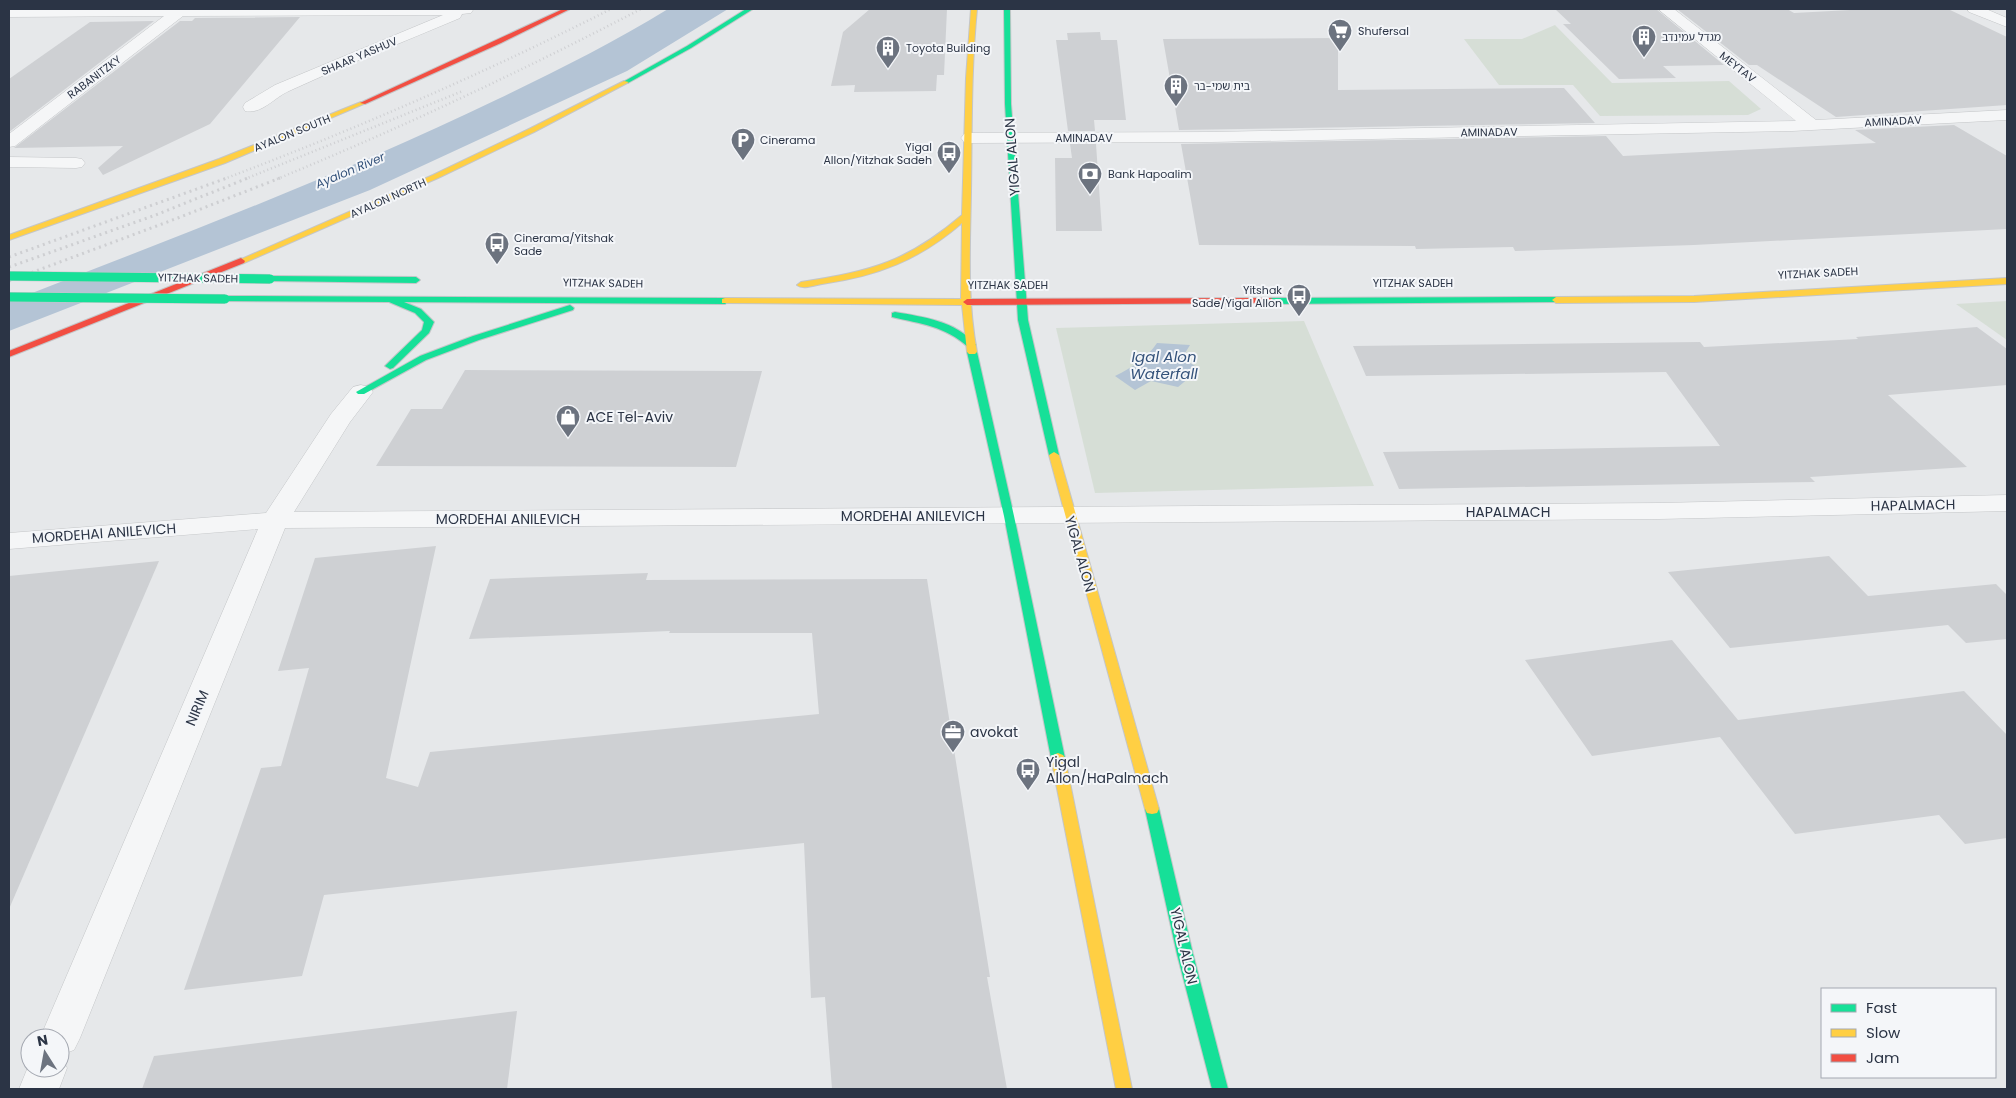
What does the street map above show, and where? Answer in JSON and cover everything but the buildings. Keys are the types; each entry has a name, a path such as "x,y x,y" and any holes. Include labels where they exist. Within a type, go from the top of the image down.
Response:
{"main road":[{"name":"AYALON SOUTH","path":"9,238 139,192 335,115 448,66 567,9"},
{"name":"AYALON NORTH","path":"9,354 258,255 484,154 568,113 666,60 750,9"},
{"path":"974,9 970,55 970,138 966,216 970,285 966,302 971,345 1009,516 1124,1089"},
{"name":"YIGAL ALON","path":"1007,9 1011,138 1023,320 1069,515 1160,839 1185,954 1220,1089"},
{"path":"867,285 796,285 857,276 898,264 919,255 966,216"},
{"name":"YITZHAK SADEH","path":"9,276 428,280"},
{"name":"YITZHAK SADEH","path":"9,296 734,302 1694,299 2007,281"},
{"name":"YITZHAK SADEH","path":"950,284 970,285"},
{"path":"361,392 426,331 429,322 418,311 387,299"},
{"path":"361,392 423,358 476,338 598,300"},
{"path":"734,302 872,311 922,319 952,328 962,334 971,345"}],"street":[{"path":"9,13 468,9"},
{"name":"SHAAR YASHUV","path":"252,107 281,88 468,9"},
{"name":"MEYTAV","path":"1664,9 1812,125"},
{"path":"1974,9 2007,23"},
{"name":"RABANITZKY","path":"9,142 178,13"},
{"name":"AMINADAV","path":"970,138 1434,133 1812,125 2007,115"},
{"path":"9,162 76,162"},
{"name":"NIRIM","path":"64,1028 275,520 340,419 361,392"},
{"name":"HAPALMACH","path":"1009,516 1649,511 2007,503"},
{"name":"MORDEHAI ANILEVICH","path":"9,541 275,520 1009,516"}],"shaded area":[{"path":"1555,25 1612,83 1729,81 1761,109 1748,115 1600,116 1573,85 1499,85 1464,39 1522,39"},
{"path":"2007,301 2007,340 1956,304"},
{"path":"1304,321 1374,486 1095,493 1056,328"}],"water":[{"name":"Ayalon River","path":"668,9 728,9 627,71 370,190 9,331 9,302 194,230 378,154 563,67"},
{"name":"Igal Alon Waterfall","path":"1157,343 1190,345 1182,358 1200,369 1178,387 1151,381 1135,390 1115,376 1139,362"}],"railway":[{"path":"224,179 420,99 516,56 611,9"},
{"path":"277,179 461,98 641,9"},
{"path":"245,179 463,91"},
{"path":"9,257 227,178"},
{"path":"9,267 153,216 248,178"},
{"path":"9,281 280,178"}],"traffic: fast":[{"path":"626,82 689,47 750,9"},
{"path":"1007,9 1008,104 1023,320 1054,455"},
{"path":"9,276 270,279"},
{"path":"270,279 416,280"},
{"path":"9,297 225,299"},
{"path":"225,299 725,301"},
{"path":"1270,301 1556,300"},
{"path":"390,366 426,331 429,322 418,311 393,301"},
{"path":"361,392 423,358 476,338 570,308"},
{"path":"895,315 945,327 971,345"},
{"path":"972,352 1009,516 1058,758"},
{"path":"1152,809 1185,954 1220,1089"}],"traffic: slow":[{"path":"972,352 966,313 965,272 969,78 974,9"},
{"path":"241,261 339,220 436,176 532,131 626,82"},
{"path":"9,238 222,161 363,103"},
{"path":"801,285 850,277 890,266 927,247 966,216"},
{"path":"1556,300 1694,299 2007,281"},
{"path":"725,301 967,302"},
{"path":"1054,455 1152,809"},
{"path":"1058,758 1124,1089"}],"traffic: jam":[{"path":"363,103 499,42 567,9"},
{"path":"9,354 241,261"},
{"path":"967,302 1270,301"}],"place":[{"name":"Shufersal","path":"1340,52"},
{"name":"מגדל עמינדב","path":"1644,58"},
{"name":"Toyota Building","path":"888,69"},
{"name":"בית שמי-בר","path":"1176,107"},
{"name":"Cinerama","path":"743,161"},
{"name":"Yigal Allon/Yitzhak Sadeh","path":"949,174"},
{"name":"Bank Hapoalim","path":"1090,195"},
{"name":"Cinerama/Yitshak Sade","path":"497,265"},
{"name":"Yitshak Sade/Yigal Allon","path":"1299,317"},
{"name":"ACE Tel-Aviv","path":"568,438"},
{"name":"avokat","path":"953,753"},
{"name":"Yigal Allon/HaPalmach","path":"1028,791"}]}
